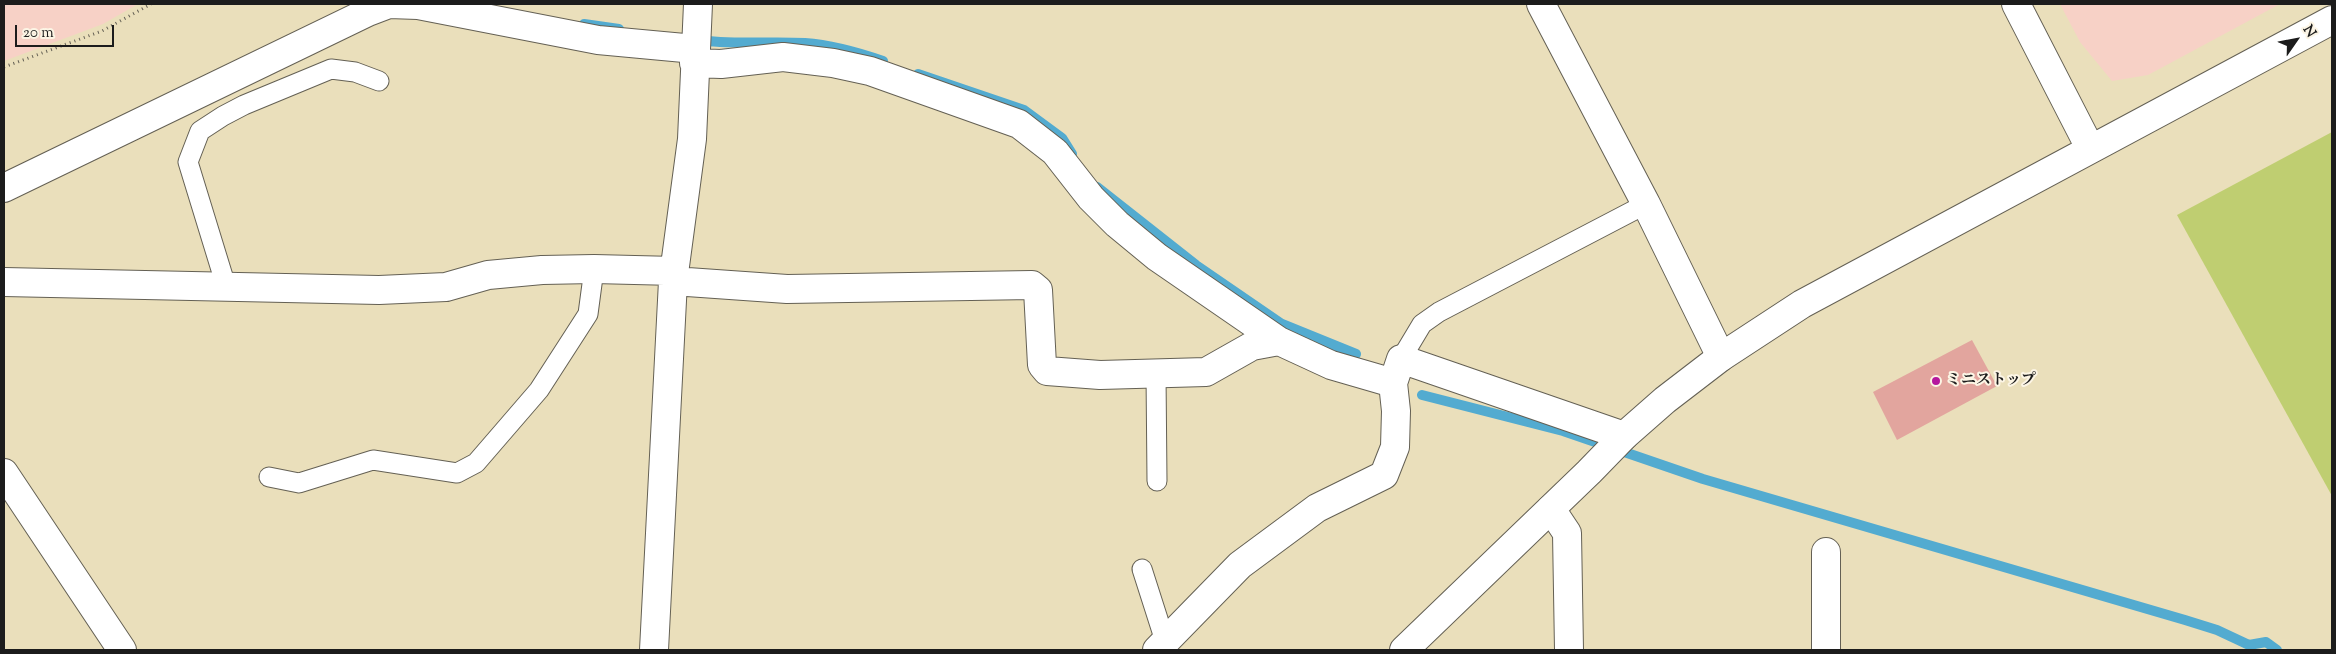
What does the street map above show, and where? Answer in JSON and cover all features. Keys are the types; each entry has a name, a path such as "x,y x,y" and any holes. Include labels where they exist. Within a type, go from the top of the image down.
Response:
{"street":[{"path":"4,188 368,12 389,4 440,7 598,40 696,38 721,64 783,57 833,63 870,71 1019,124 1055,152 1091,198 1117,224 1157,257 1279,340 1331,365 1397,371 1624,436"},
{"path":"1541,4 1646,204 1721,357"},
{"path":"2016,4 2090,148"},
{"path":"1404,650 1624,436 1665,400 1721,357 1802,304 2332,20"},
{"path":"654,650 674,276 692,139 696,38"},
{"path":"4,282 379,290 446,287 488,275 542,270 594,269 787,289 1032,285 1038,290 1042,364 1046,371 1100,375 1206,372 1252,346 1279,340"},
{"path":"1162,646 1240,565 1317,508 1384,476 1395,447 1397,371"},
{"path":"4,473 122,650"},
{"path":"1551,509 1567,532 1569,650"},
{"path":"1826,552 1826,650"}],"lane":[{"path":"226,286 188,162 200,131 244,105 331,69 355,72 379,81"},
{"path":"1397,371 1422,324 1439,312 1646,204"},
{"path":"269,477 299,482 373,460 457,473 476,463 539,390 588,314 594,269"},
{"path":"1156,374 1157,481"},
{"path":"1142,569 1162,646"}],"path":[{"path":"4,67 102,31 151,4"}],"shaded area":[{"path":"4,4 138,4 103,24 4,61"},
{"path":"2060,4 2280,4 2148,75 2112,81 2080,42"}],"green space":[{"path":"2332,132 2332,496 2177,215"}],"building":[{"path":"1972,340 1997,386 1897,440 1873,392"}],"waterway":[{"path":"584,24 619,29"},
{"path":"698,40 825,45 883,61"},
{"path":"918,74 1024,110 1062,138 1072,154"},
{"path":"1097,187 1196,265 1282,324 1356,354"},
{"path":"1422,395 1563,431 1703,479 2185,620 2217,630 2249,645 2266,642 2277,650"}],"place":[{"name":"ミニストップ","path":"1936,381"}]}
